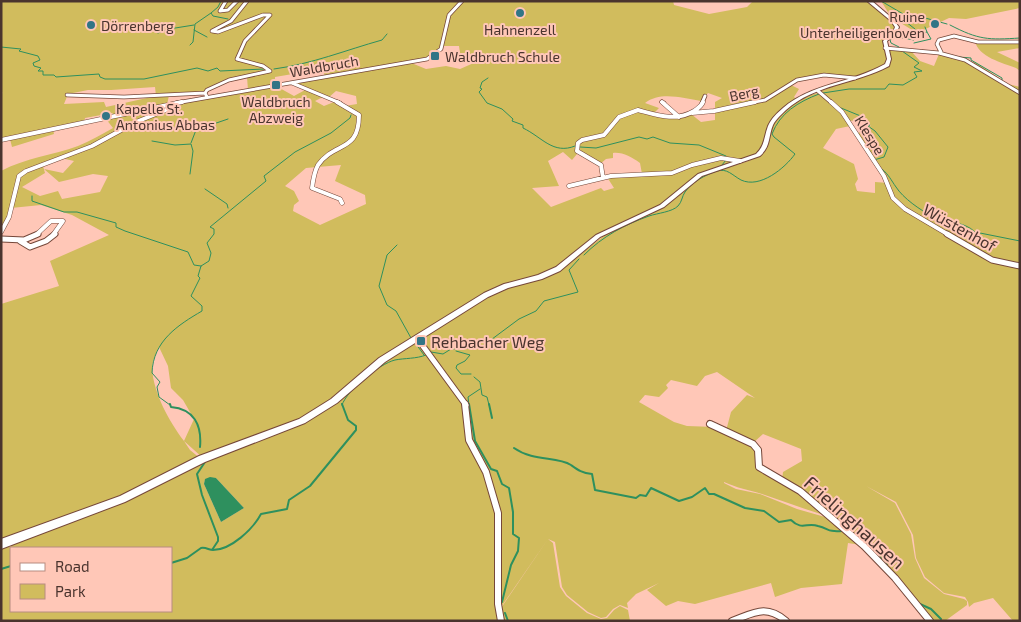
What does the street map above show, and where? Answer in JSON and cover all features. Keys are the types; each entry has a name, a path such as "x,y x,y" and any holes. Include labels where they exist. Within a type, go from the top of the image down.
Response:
{"main road":[{"path":"1,544 122,499 202,459 302,421 334,401 374,366 490,293 506,286 540,277 558,269 598,236 662,206 700,175 758,156 764,150 770,126 777,116 800,98 887,65 889,59 885,41 895,33 897,27 892,20 869,1"}],"street":[{"path":"226,1 220,11 228,10 237,1"},
{"name":"Waldbruch","path":"67,95 124,97 205,93 228,80 270,71 267,67 245,63 237,59 237,55 261,22 270,15 262,15 221,31 212,31 231,21 247,1"},
{"name":"Waldbruch","path":"1,140 187,101 427,59 441,49 450,15 462,1"},
{"path":"939,54 941,52 937,44 940,40 954,36 978,42 1020,42"},
{"path":"886,48 939,54 971,63 1006,86 1020,92"},
{"name":"Berg","path":"604,178 600,165 577,151 576,146 582,140 607,133 616,119 633,111 638,110 668,118 679,117 765,100 797,80 824,75 855,78"},
{"path":"292,83 346,106 359,115 358,131 354,137 320,162 313,174 312,188 340,199 342,203"},
{"name":"Klespe","path":"818,91 842,112 884,176 893,198"},
{"path":"205,93 207,98"},
{"name":"Berg","path":"692,113 701,106 705,96"},
{"path":"1,232 9,217 19,176 92,146 136,122 187,101"},
{"path":"662,102 679,117"},
{"path":"569,186 604,178 672,174 692,165 721,158 734,159 740,162"},
{"name":"Wüstenhof","path":"893,198 913,215 972,250 999,262 1020,266"},
{"path":"1,239 20,241 30,247 37,246 58,232 63,221 58,218 50,220 37,235 20,241"},
{"path":"417,338 467,406 469,440 486,472 498,513 498,604 501,621"},
{"name":"Frielinghausen","path":"710,424 753,444 758,450 759,467 800,491 858,540 895,578 930,621"},
{"path":"732,621 767,609 777,612 786,621"}],"green space":[{"path":"1,1 461,1 449,15 438,52 426,58 409,62 426,69 446,66 460,69 476,62 469,53 460,53 459,46 443,46 450,15 463,1 673,1 674,5 709,14 747,7 753,1 868,1 896,26 896,30 883,41 887,63 873,71 856,76 838,77 822,73 819,76 789,84 799,89 794,97 796,99 776,116 769,126 762,150 755,155 741,160 730,157 717,157 690,165 692,167 720,158 733,160 734,162 708,170 709,172 746,162 760,156 766,149 772,126 780,115 799,100 819,93 835,105 850,126 836,129 823,148 854,164 858,179 855,184 857,191 875,193 875,182 888,183 870,158 857,134 871,125 848,120 841,110 821,91 885,68 890,63 887,49 911,51 920,61 934,66 939,54 972,63 975,62 1008,84 1020,87 1020,621 1013,621 993,598 974,603 969,607 968,602 965,597 944,593 925,577 916,558 913,535 896,502 866,486 895,503 911,534 915,558 924,578 944,594 967,601 967,605 945,621 931,621 892,575 850,532 819,506 782,480 783,472 802,461 801,449 763,434 753,443 726,431 731,412 747,395 755,398 717,372 705,376 697,386 671,380 666,385 668,388 659,397 645,395 639,402 674,422 687,426 715,427 752,445 757,451 756,463 760,469 798,493 830,517 762,494 724,483 736,489 760,494 797,509 832,519 861,545 848,543 842,584 801,588 775,597 771,583 695,604 678,601 666,606 647,590 659,583 636,594 627,603 628,608 620,605 613,609 606,617 601,618 588,612 567,595 562,587 555,542 548,539 499,610 499,512 487,472 471,440 470,409 420,339 488,296 559,270 604,236 591,238 556,268 540,276 505,284 485,293 381,359 312,415 203,458 184,441 190,450 201,459 122,498 80,511 1,542 1,304 59,286 50,261 109,235 72,215 41,205 11,208 20,176 43,166 45,173 22,187 40,196 58,191 62,199 100,192 108,176 93,174 59,182 44,169 63,173 74,161 61,158 25,171 18,176 8,217 1,230 1,171 20,163 87,142 113,128 106,119 149,110 151,116 188,102 276,86 294,96 307,89 293,83 353,72 325,76 322,69 275,77 275,85 248,90 247,77 254,75 229,80 205,92 169,95 167,105 115,116 112,113 85,118 84,122 1,140 1,91 3,94 1,90","holes":["155,87 156,96 106,107 104,102 64,104 68,94 88,90","336,91 356,96 357,104 345,106 334,102 324,106 315,101 323,97 317,94 328,98","708,93 722,98 715,102 715,120 701,122 691,114 672,118 652,115 659,108 645,103 658,97 679,97 701,101","578,144 582,154 600,164 606,159 613,158 613,153 627,155 640,163 642,174 607,177 614,188 604,191 601,188 551,207 532,188 559,186 548,161 563,152 572,160 580,153 576,149","341,165 335,181 365,195 366,204 320,225 293,211 294,205 299,201 294,191 285,186 306,168","159,347 168,366 171,388 183,400 194,419 184,441 163,407 153,378 153,363"]},
{"path":"881,1 1020,1 1020,8 966,19 949,18 917,33 891,17"},
{"path":"975,41 1020,42 1020,48 997,52 1020,63 1020,71 986,55 977,47"},
{"path":"53,130 54,134 12,147 10,139"},
{"path":"413,343 417,343 451,385 466,409 468,441 484,474 496,513 495,536 499,621 1,621 1,545 85,512 203,460 289,429","holes":["216,478 244,508 221,522 204,484 205,480"]},
{"path":"548,539 553,543 560,587 566,596 587,613 601,619 607,618 620,606 628,610 630,621 502,621 499,611"}],"shaded area":[{"path":"210,477 216,478 244,508 221,522 204,484 205,479"}],"waterway":[{"path":"211,13 218,7 221,1"},
{"path":"881,1 910,18 906,22 915,29 916,37 914,40 898,37 890,40 891,43 899,47"},
{"path":"194,30 195,24 211,13"},
{"path":"211,13 213,16 228,19"},
{"path":"909,16 918,16 947,24"},
{"path":"158,33 169,29 194,25"},
{"path":"950,25 969,34 984,38 1020,38"},
{"path":"925,27 927,32"},
{"path":"190,45 193,42 194,30"},
{"path":"194,30 207,37"},
{"path":"914,43 931,39 927,32"},
{"path":"916,35 927,32"},
{"path":"274,69 315,60 382,40 387,34"},
{"path":"1,47 21,49 19,51 38,56 40,60 33,63 34,66 41,68 38,71 43,71 43,75 54,75 56,77 99,74 100,77 105,79 144,79 197,68 208,71 217,68 220,71 264,69"},
{"path":"823,93 849,89 885,89 889,84 903,85 917,77 914,72 922,71 914,67 919,63 902,51"},
{"path":"959,57 971,58 971,60 1002,78 1002,80"},
{"path":"488,78 482,82 480,88 482,89 479,92 487,103 502,109 513,119 512,121 523,125 523,128 554,147 567,148 575,146"},
{"path":"584,255 599,242 622,227 675,208 688,188 695,182 717,171 724,170 748,182 756,182 779,171 795,154 774,137 772,134 775,127 791,109 819,94"},
{"path":"841,108 863,117 870,125 868,126 875,131 888,147 884,157 874,160"},
{"path":"201,266 209,261 211,253 207,243 214,234 214,229 210,227 266,181 264,176 295,152 331,133 350,118 351,115"},
{"path":"191,143 196,130 228,119"},
{"path":"580,147 596,148 639,137 647,139 653,137 670,143 699,145 726,156"},
{"path":"152,141 175,145 191,144 193,151 190,174"},
{"path":"722,165 726,160"},
{"path":"882,169 903,195 917,207 932,216 966,226 975,232 1020,241"},
{"path":"205,189 227,204 228,208"},
{"path":"32,196 32,201 64,212 77,212 116,223 116,227 125,231 188,252 194,265 201,266"},
{"path":"397,245 387,255 379,286 387,305 396,311 411,338"},
{"path":"431,352 443,354 451,349 480,348 519,319 536,311 544,301 578,292 569,270 579,259"},
{"path":"170,405 159,397 157,387 160,382 152,373 153,362 168,335 202,311 202,306 191,296 200,278 198,276 201,266"},
{"path":"416,344 424,355"},
{"path":"456,351 470,355 465,361 457,365 456,368 461,374 471,374"},
{"path":"342,405 350,392 364,378 388,362 426,355"},
{"path":"474,377 480,382 482,395 487,397 489,405"},
{"path":"469,405 468,397 480,389"},
{"path":"170,404 171,407 186,411 195,419 200,432 200,447"},
{"path":"469,404 475,441 491,469 497,471 502,484 509,488 513,512 513,534 519,538 518,551 511,565 502,602"},
{"path":"489,404 492,418"},
{"path":"212,550 220,549 241,538 253,526 261,514 287,509 289,500 310,486 356,430 356,426 348,420 342,405"},
{"path":"514,448 529,455 565,462 580,471 592,474 595,490 636,498 640,495 646,496 651,488 679,501 692,497 705,488 709,494 714,494 745,508 764,511 779,522 791,520 801,526 814,525 831,531 842,531"},
{"path":"205,462 197,474 202,495 218,537 218,541 212,550"},
{"path":"172,563 187,558 201,548 212,550"},
{"path":"876,553 887,565"},
{"path":"1,569 10,566"},
{"path":"920,604 931,609 941,619"},
{"path":"505,613 508,621"}],"place":[{"name":"Hahnenzell","path":"520,13"},
{"name":"Ruine Unterheiligenhoven","path":"935,24"},
{"name":"Dörrenberg","path":"91,25"},
{"name":"Waldbruch Schule","path":"435,56"},
{"name":"Waldbruch Abzweig","path":"276,85"},
{"name":"Kapelle St. Antonius Abbas","path":"106,116"},
{"name":"Rehbacher Weg","path":"421,341"}]}
